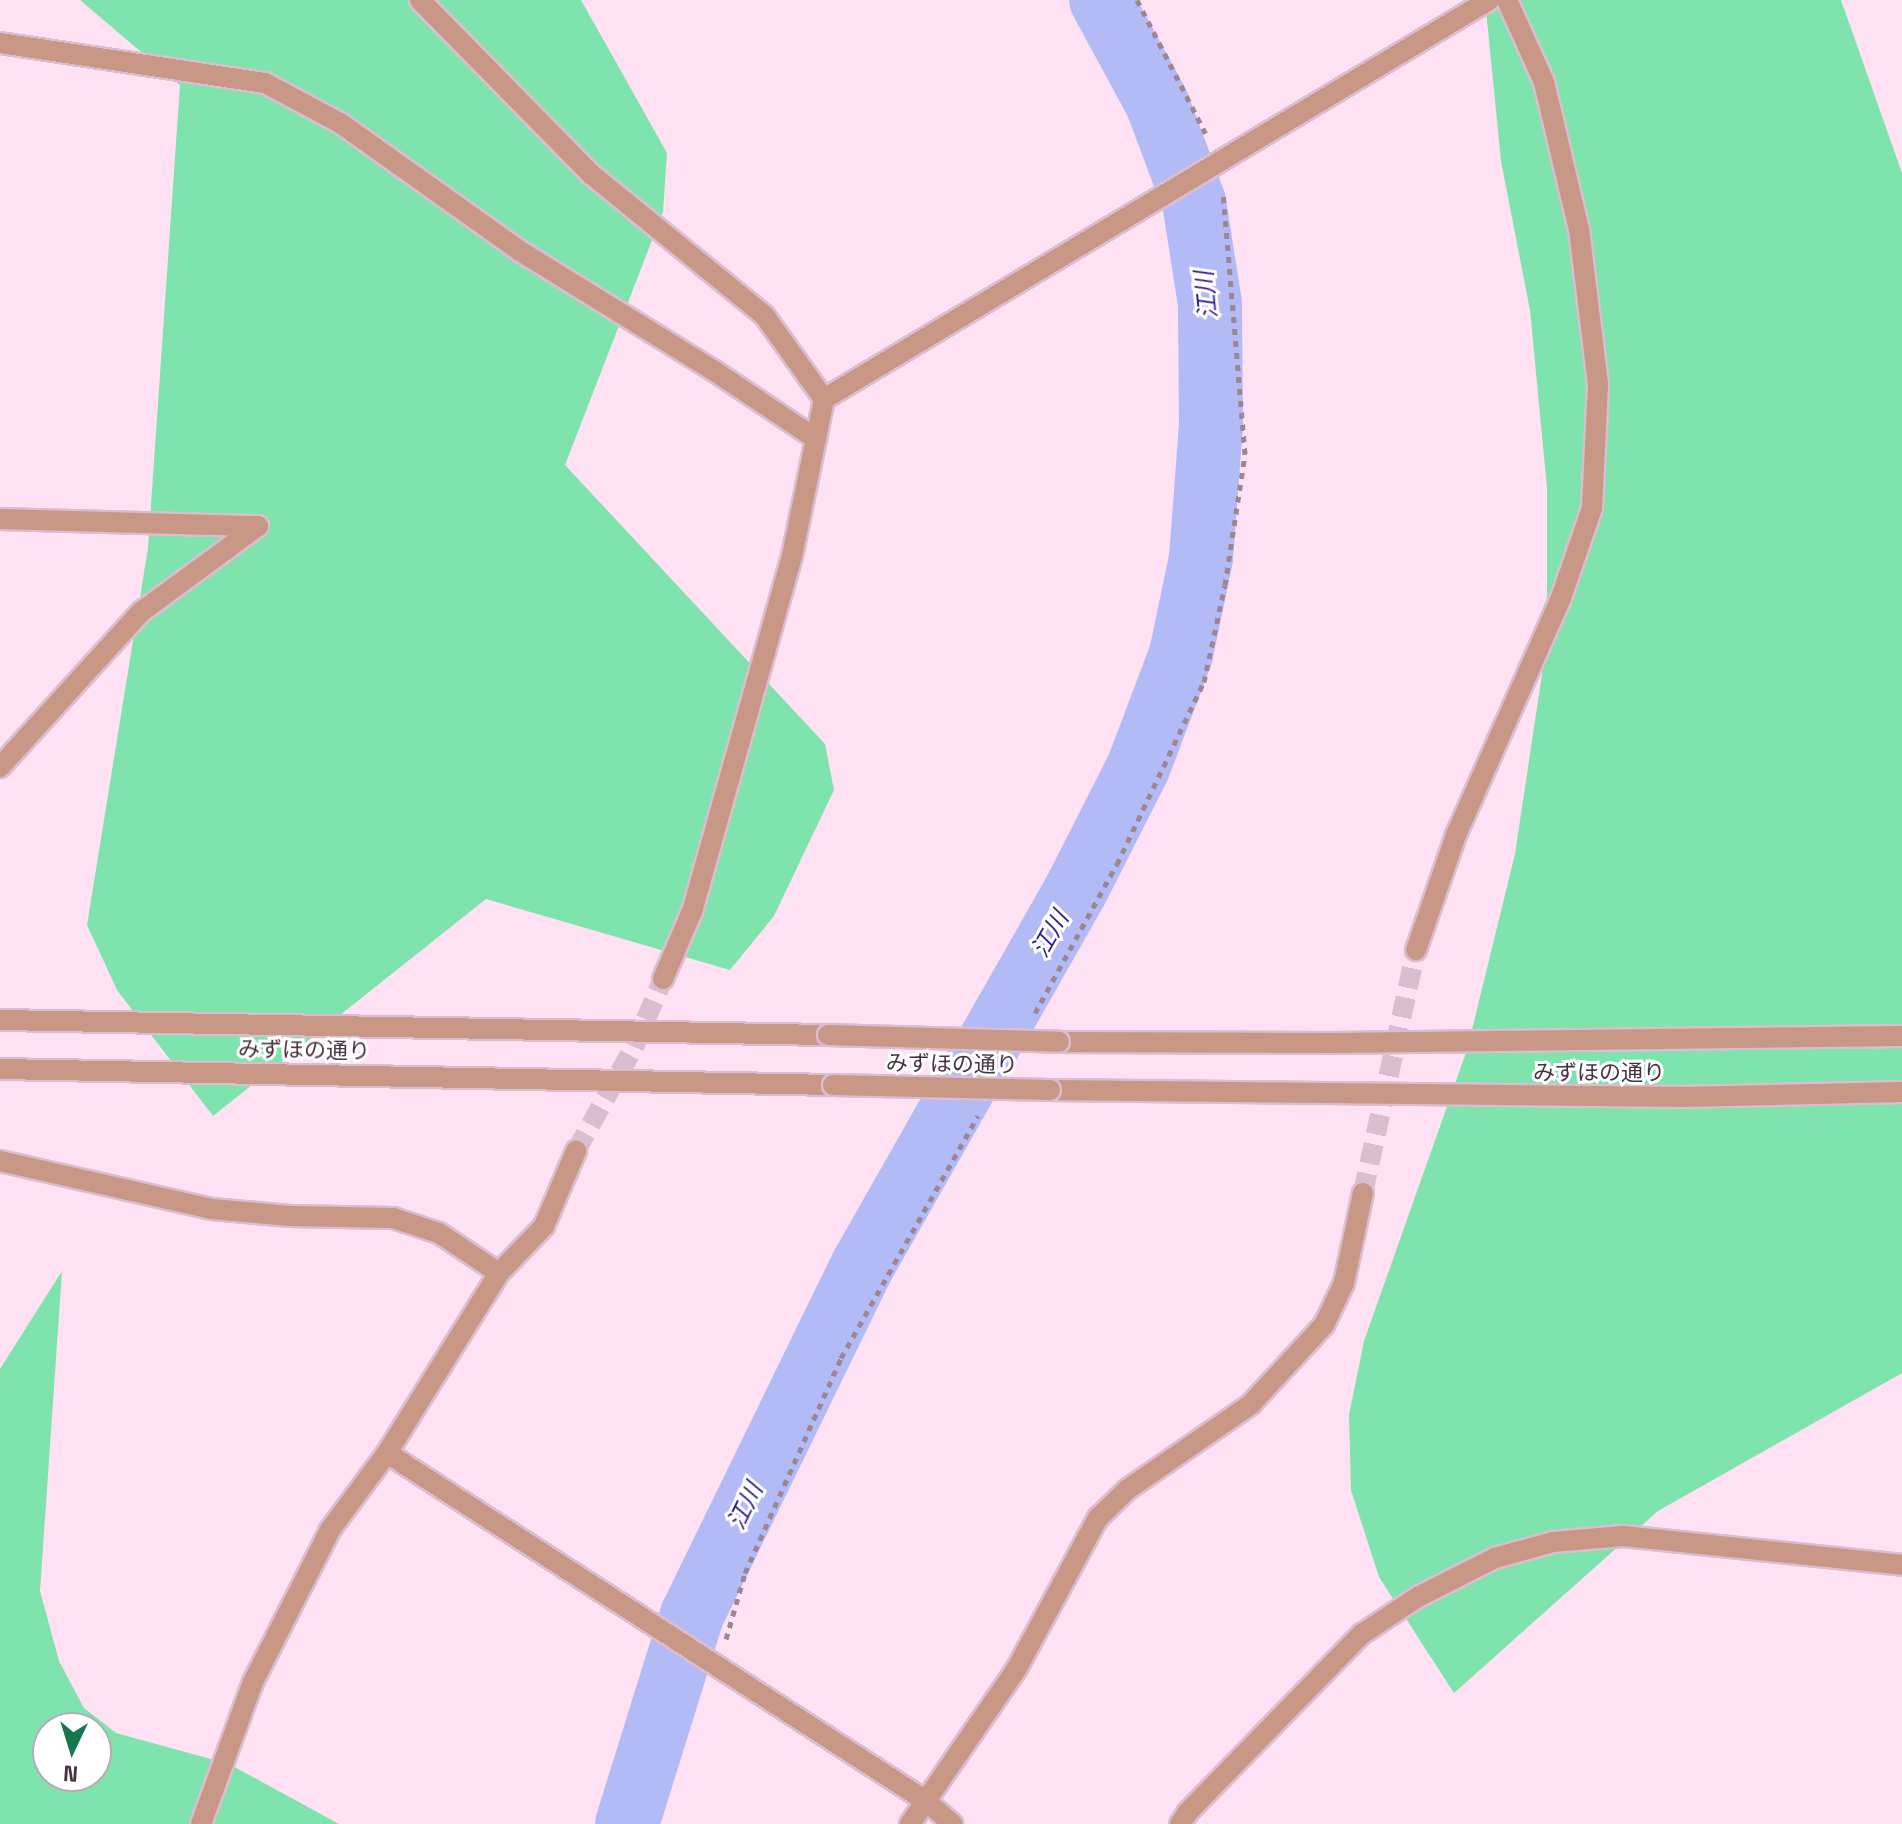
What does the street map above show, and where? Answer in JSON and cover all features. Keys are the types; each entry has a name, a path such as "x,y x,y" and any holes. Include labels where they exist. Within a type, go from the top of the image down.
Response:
{"street":[{"path":"420,0 591,174 764,315 824,399 792,556 696,896 663,979"},
{"path":"824,399 1489,0"},
{"path":"1416,950 1456,835 1561,598 1592,508 1598,384 1579,230 1544,82 1507,0"},
{"path":"0,43 265,83 340,123 520,251 713,370 816,439"},
{"path":"0,519 258,526 141,612 0,767"},
{"name":"みずほの通り","path":"0,1020 1059,1042 1394,1043 1902,1036"},
{"name":"みずほの通り","path":"0,1069 1050,1090 1684,1097 1902,1092"},
{"path":"201,1824 253,1682 330,1530 387,1453 499,1273 544,1226 576,1151"},
{"path":"0,1161 212,1209 290,1216 393,1218 439,1233 499,1273"},
{"path":"910,1824 1016,1670 1098,1518 1128,1489 1251,1404 1324,1325 1344,1283 1363,1193"},
{"path":"387,1453 926,1801 952,1824"},
{"path":"1180,1824 1188,1812 1362,1634 1418,1597 1495,1558 1553,1542 1623,1536 1902,1565"}],"path":[{"path":"1034,1015 1117,864 1204,682 1245,454 1220,162 1137,0"},
{"path":"718,1666 745,1573 841,1358 981,1111"}],"green space":[{"path":"80,0 581,0 667,153 663,212 565,465 825,744 834,790 774,916 730,970 486,899 213,1116 117,990 87,925 148,548 180,85"},
{"path":"1485,0 1841,0 1902,173 1902,1373 1658,1511 1454,1693 1379,1577 1351,1490 1349,1415 1364,1341 1467,1050 1515,854 1547,641 1547,488 1530,310 1501,161"},
{"path":"62,1271 40,1591 59,1661 89,1712 32,1712 32,1792 112,1792 112,1730 229,1764 339,1824 0,1824 0,1369"}],"waterway":[{"name":"江川","path":"627,1824 692,1615 864,1263 1077,888 1138,768 1181,654 1201,558 1211,424 1210,304 1194,202 1157,103 1101,0"}],"tunnel":[{"path":"1363,1193 1416,950"},
{"path":"576,1151 634,1047 663,979"}]}
